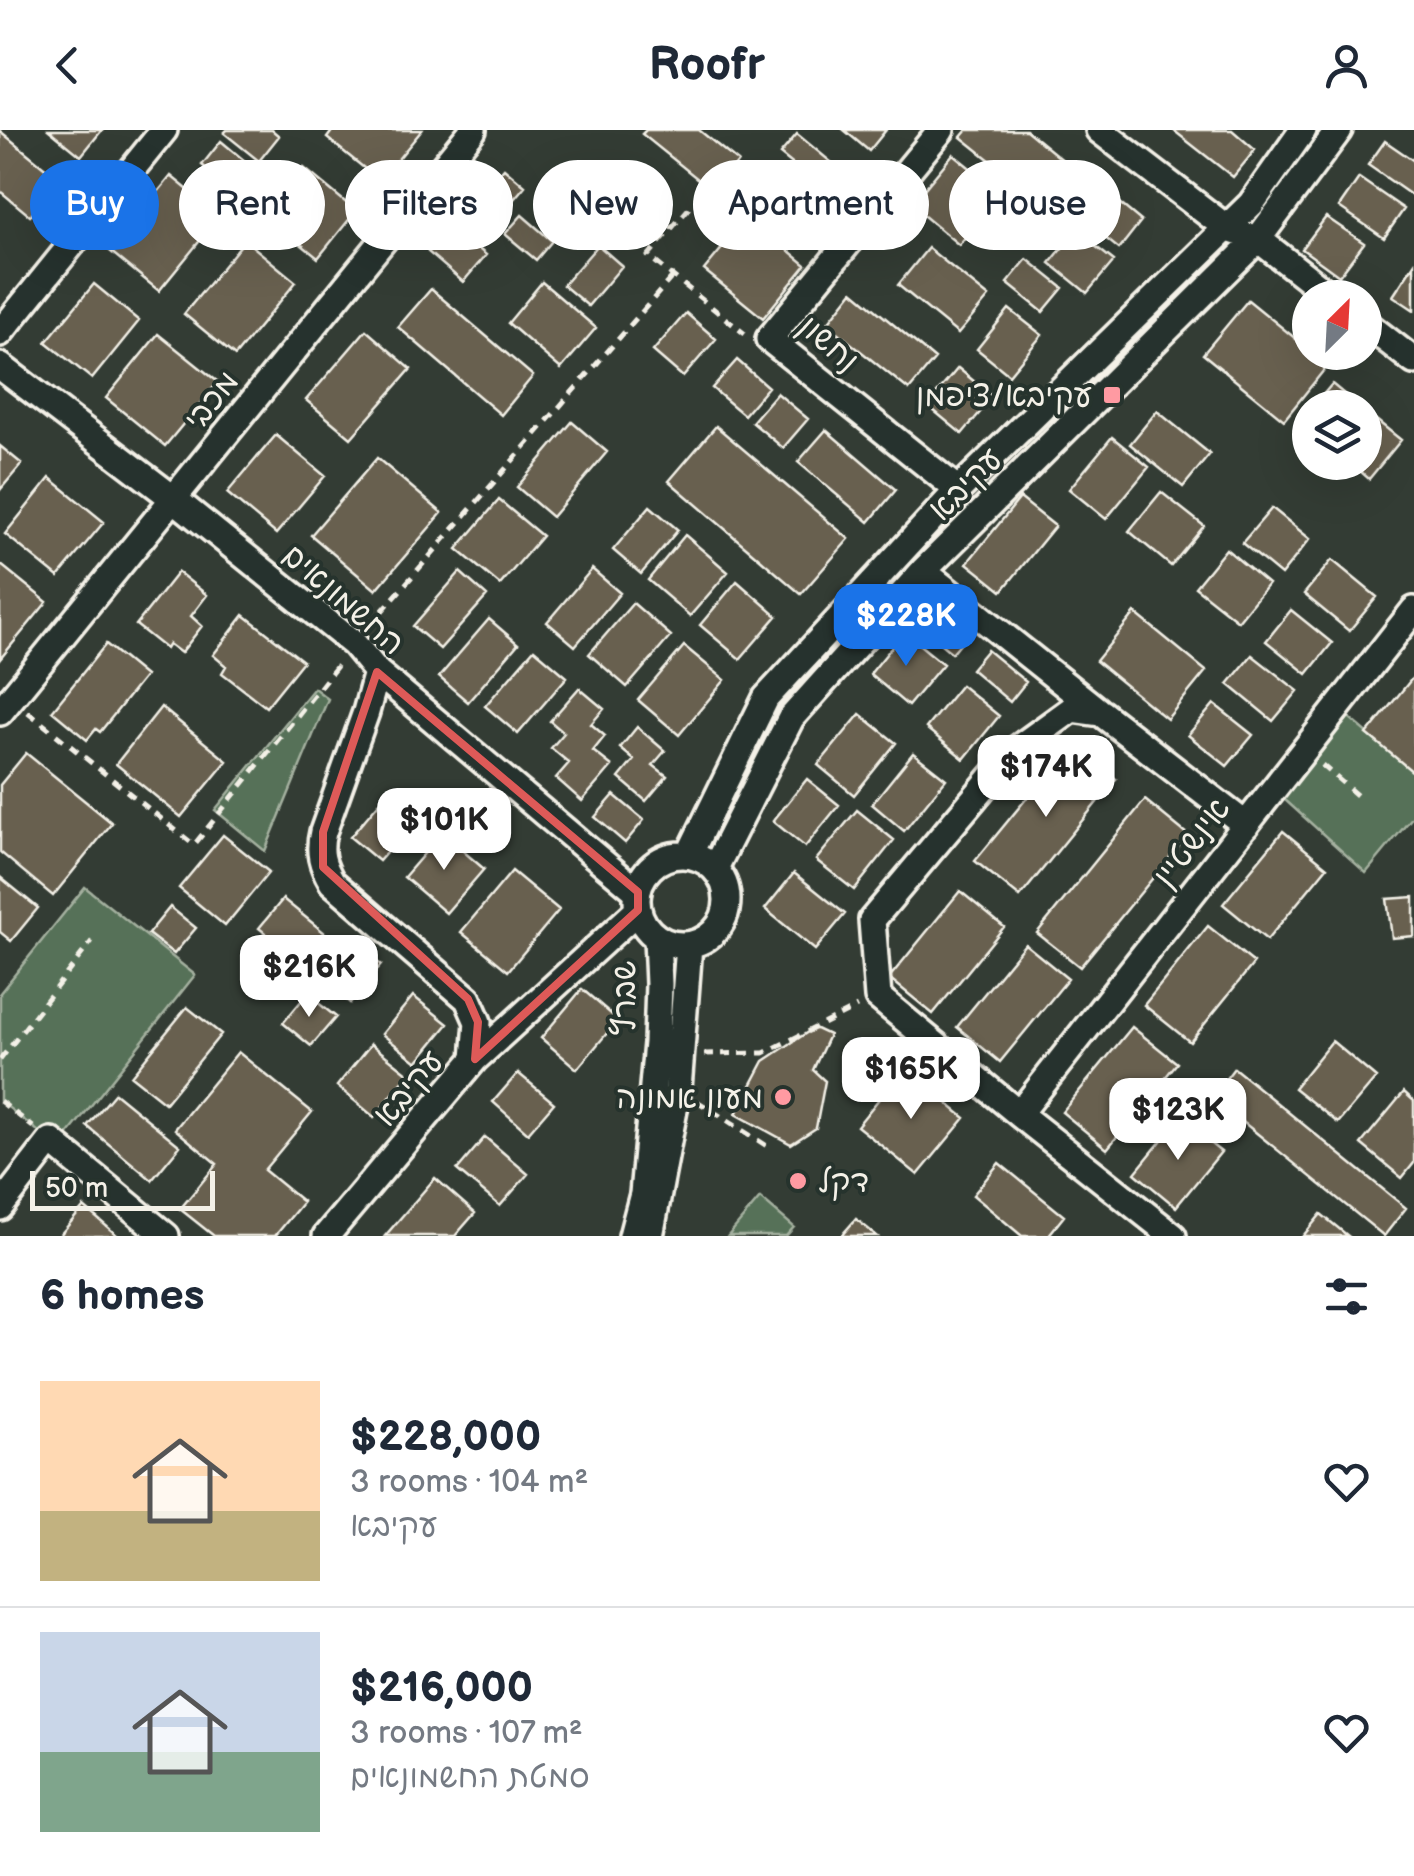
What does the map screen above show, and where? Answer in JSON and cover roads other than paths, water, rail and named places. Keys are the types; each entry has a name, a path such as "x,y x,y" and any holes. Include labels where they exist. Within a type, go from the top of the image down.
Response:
{"street":[{"path":"0,333 164,130"},
{"name":"מכבי","path":"5,705 473,130"},
{"name":"נחשון","path":"941,130 769,339 958,490"},
{"path":"1100,130 1228,229 1258,239 1310,280"},
{"name":"עקיבא","path":"688,855 766,698 958,490 1252,204 1303,130"},
{"name":"עקיבא","path":"715,868 791,718 923,572 1258,239 1339,130"},
{"path":"1252,204 1258,239"},
{"path":"1228,229 1235,262"},
{"path":"1382,336 1414,361"},
{"name":"החשמונאים","path":"0,366 354,644 377,672 638,901"},
{"path":"923,572 1246,825"},
{"name":"אינשטיין","path":"1019,1114 1414,610"},
{"path":"377,672 323,832 319,848 323,867 332,882 468,999 478,1022 474,1058"},
{"path":"1101,713 1072,708 1014,751 872,920 878,996 1173,1236"},
{"path":"688,855 715,868 728,898 717,929 704,940 688,945 656,938 642,921 638,901 644,876 656,863 671,856 688,855"},
{"name":"עקיבא","path":"326,1236 474,1058 638,901"},
{"name":"שברץ","path":"632,1236 643,1194 657,1043 656,938"},
{"name":"שברץ","path":"650,1236 678,1089 688,945"},
{"path":"0,1207 52,1142 166,1236"},
{"path":"1129,1236 1146,1215"}],"place":[{"name":"עקיבא/ציפמן","path":"1112,395"},
{"name":"מעון אמונה","path":"783,1097"},
{"name":"דקל","path":"798,1181"}]}
